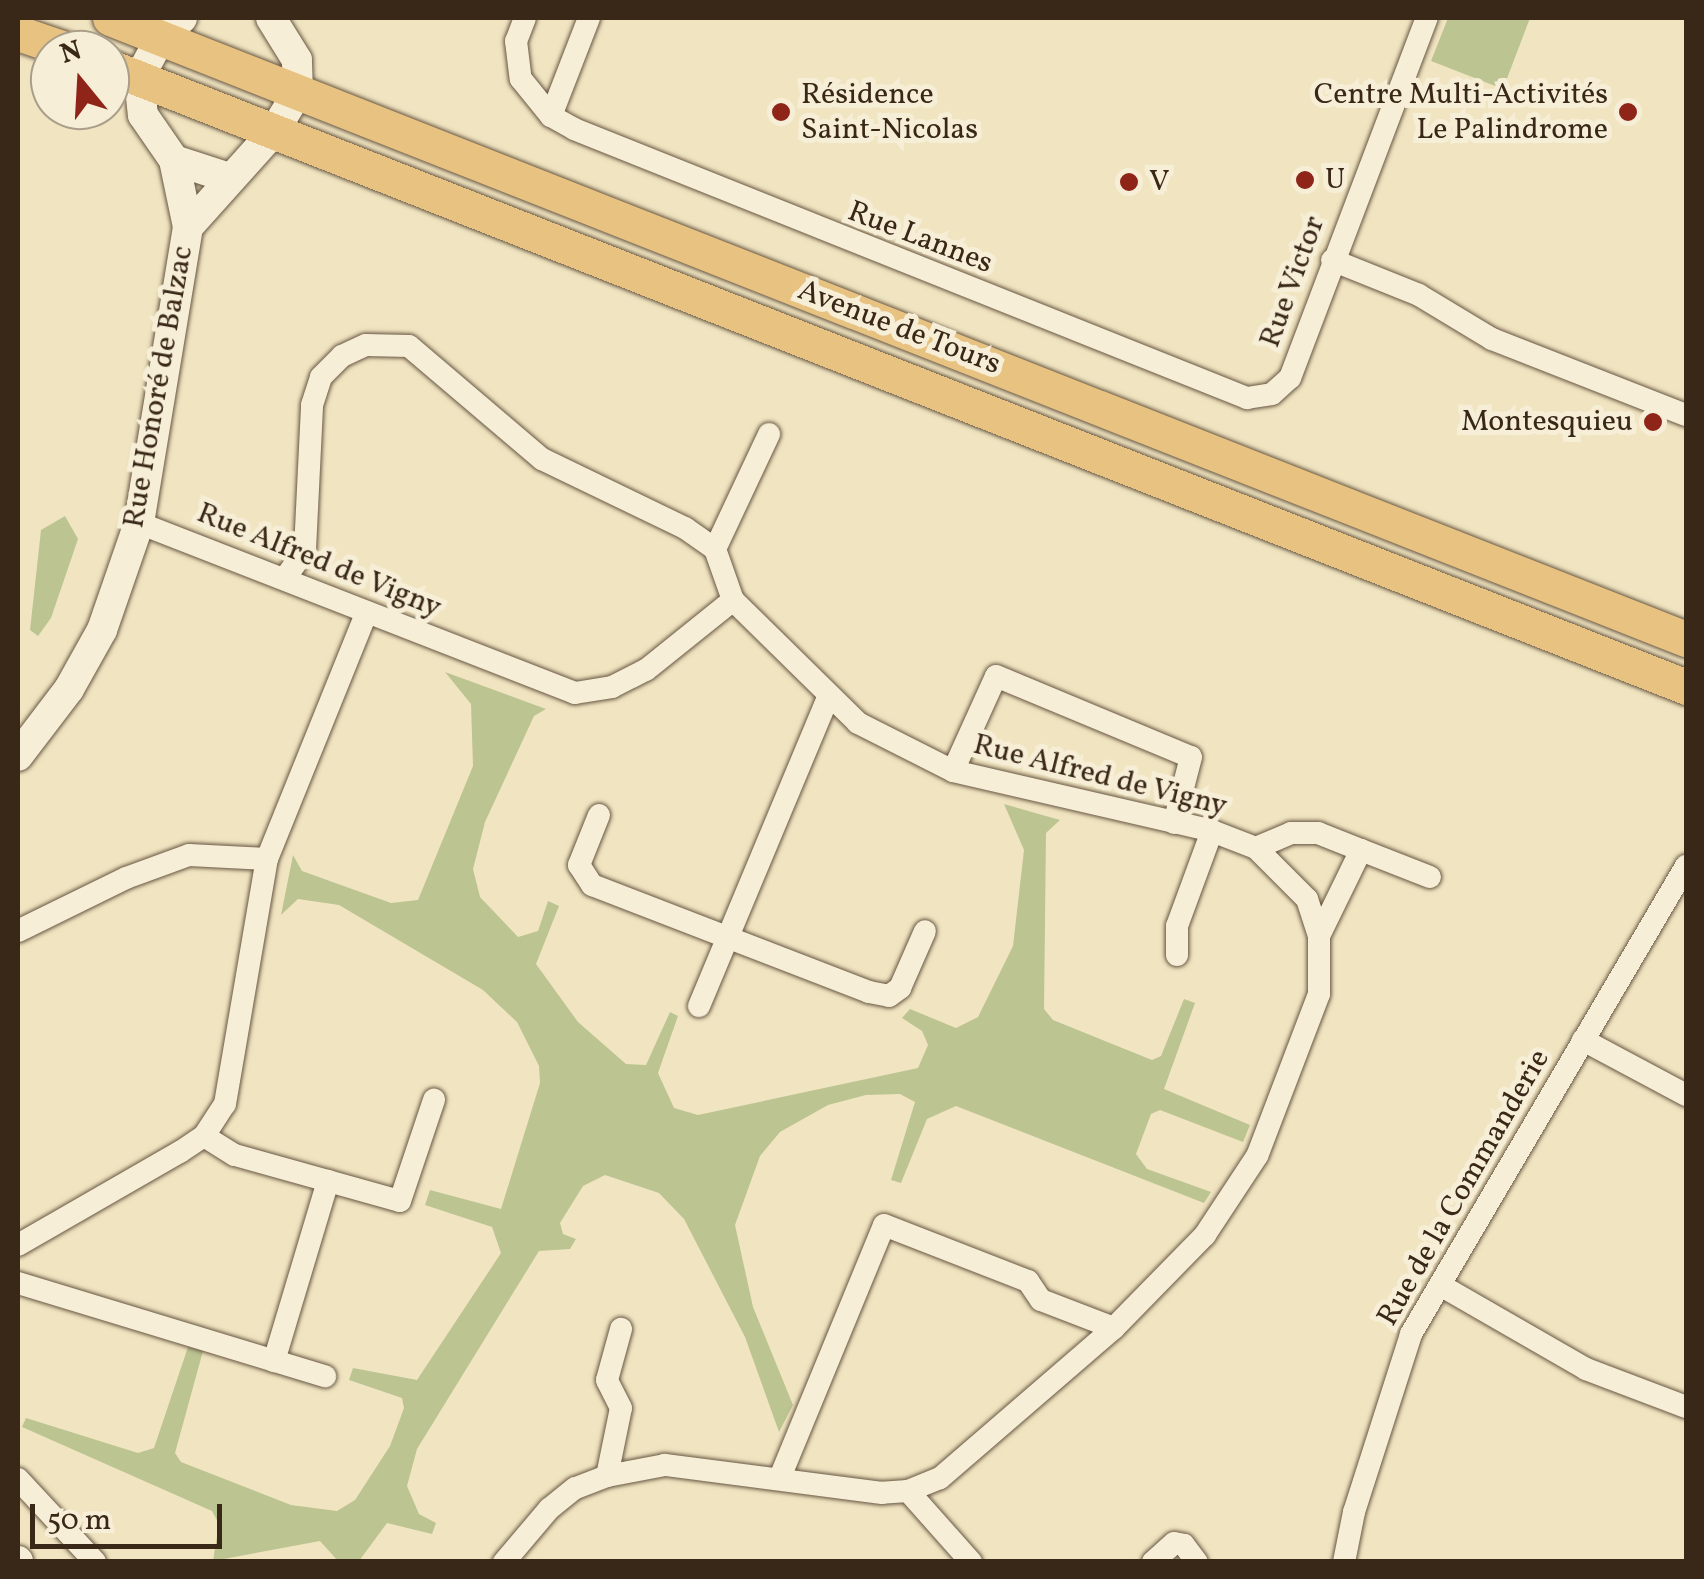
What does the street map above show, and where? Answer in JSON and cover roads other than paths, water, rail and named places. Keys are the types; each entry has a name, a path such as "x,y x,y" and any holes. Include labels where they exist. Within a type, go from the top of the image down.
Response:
{"main road":[{"name":"Avenue de Tours","path":"110,18 171,27 298,92 1686,639"},
{"name":"Avenue de Tours","path":"130,74 1686,687"}],"street":[{"path":"188,227 226,177 274,131 298,92 297,60 271,18"},
{"path":"525,18 516,42 522,79 550,116"},
{"path":"550,116 589,18"},
{"name":"Rue Victor","path":"1272,394 1290,378 1427,18"},
{"path":"130,66 171,27"},
{"path":"130,86 142,115 174,160 188,227"},
{"name":"Rue Lannes","path":"550,116 825,233 1248,398 1272,394"},
{"path":"174,160 226,177"},
{"name":"Rue Honoré de Balzac","path":"18,756 70,689 102,630 139,522 188,227"},
{"path":"1332,260 1419,295 1492,339 1686,414"},
{"path":"285,578 305,550 312,405 321,378 342,356 388,343 410,346 542,459 685,528 715,549 733,600"},
{"path":"715,549 769,434"},
{"name":"Rue Alfred de Vigny","path":"139,522 574,693 612,687 646,670 733,600 828,700 858,724 953,771 1212,831 1256,848 1307,900 1319,936 1318,994 1256,1156 1206,1235 1114,1328 940,1478 908,1492"},
{"path":"18,1245 204,1136 225,1104 267,859 366,612"},
{"path":"953,771 996,676 1190,757 1174,823"},
{"path":"699,1006 731,938 828,700"},
{"path":"600,815 581,876 731,938 890,996 900,988 925,931"},
{"path":"1177,955 1176,926 1212,831"},
{"path":"1256,848 1291,833 1318,833 1430,877"},
{"path":"1319,936 1361,850"},
{"path":"18,931 126,878 189,856 267,859"},
{"name":"Rue de la Commanderie","path":"1344,1562 1354,1512 1411,1334 1686,866"},
{"path":"1583,1040 1686,1095"},
{"path":"204,1136 235,1154 400,1201 434,1100"},
{"path":"274,1361 328,1182"},
{"path":"781,1475 884,1226 1028,1281 1041,1300 1114,1328"},
{"path":"18,1283 326,1376"},
{"path":"1440,1285 1586,1369 1686,1407"},
{"path":"607,1476 621,1408 607,1380 620,1328"},
{"path":"504,1562 549,1509 575,1488 607,1476 665,1465 908,1492 972,1562"},
{"path":"18,1479 95,1562"},
{"path":"1153,1562 1174,1543 1184,1545 1197,1562"}],"place":[{"name":"Résidence Saint-Nicolas","path":"781,112"},
{"name":"Centre Multi-Activités Le Palindrome","path":"1628,112"},
{"name":"U","path":"1305,180"},
{"name":"V","path":"1129,182"},
{"name":"Montesquieu","path":"1653,422"}]}
